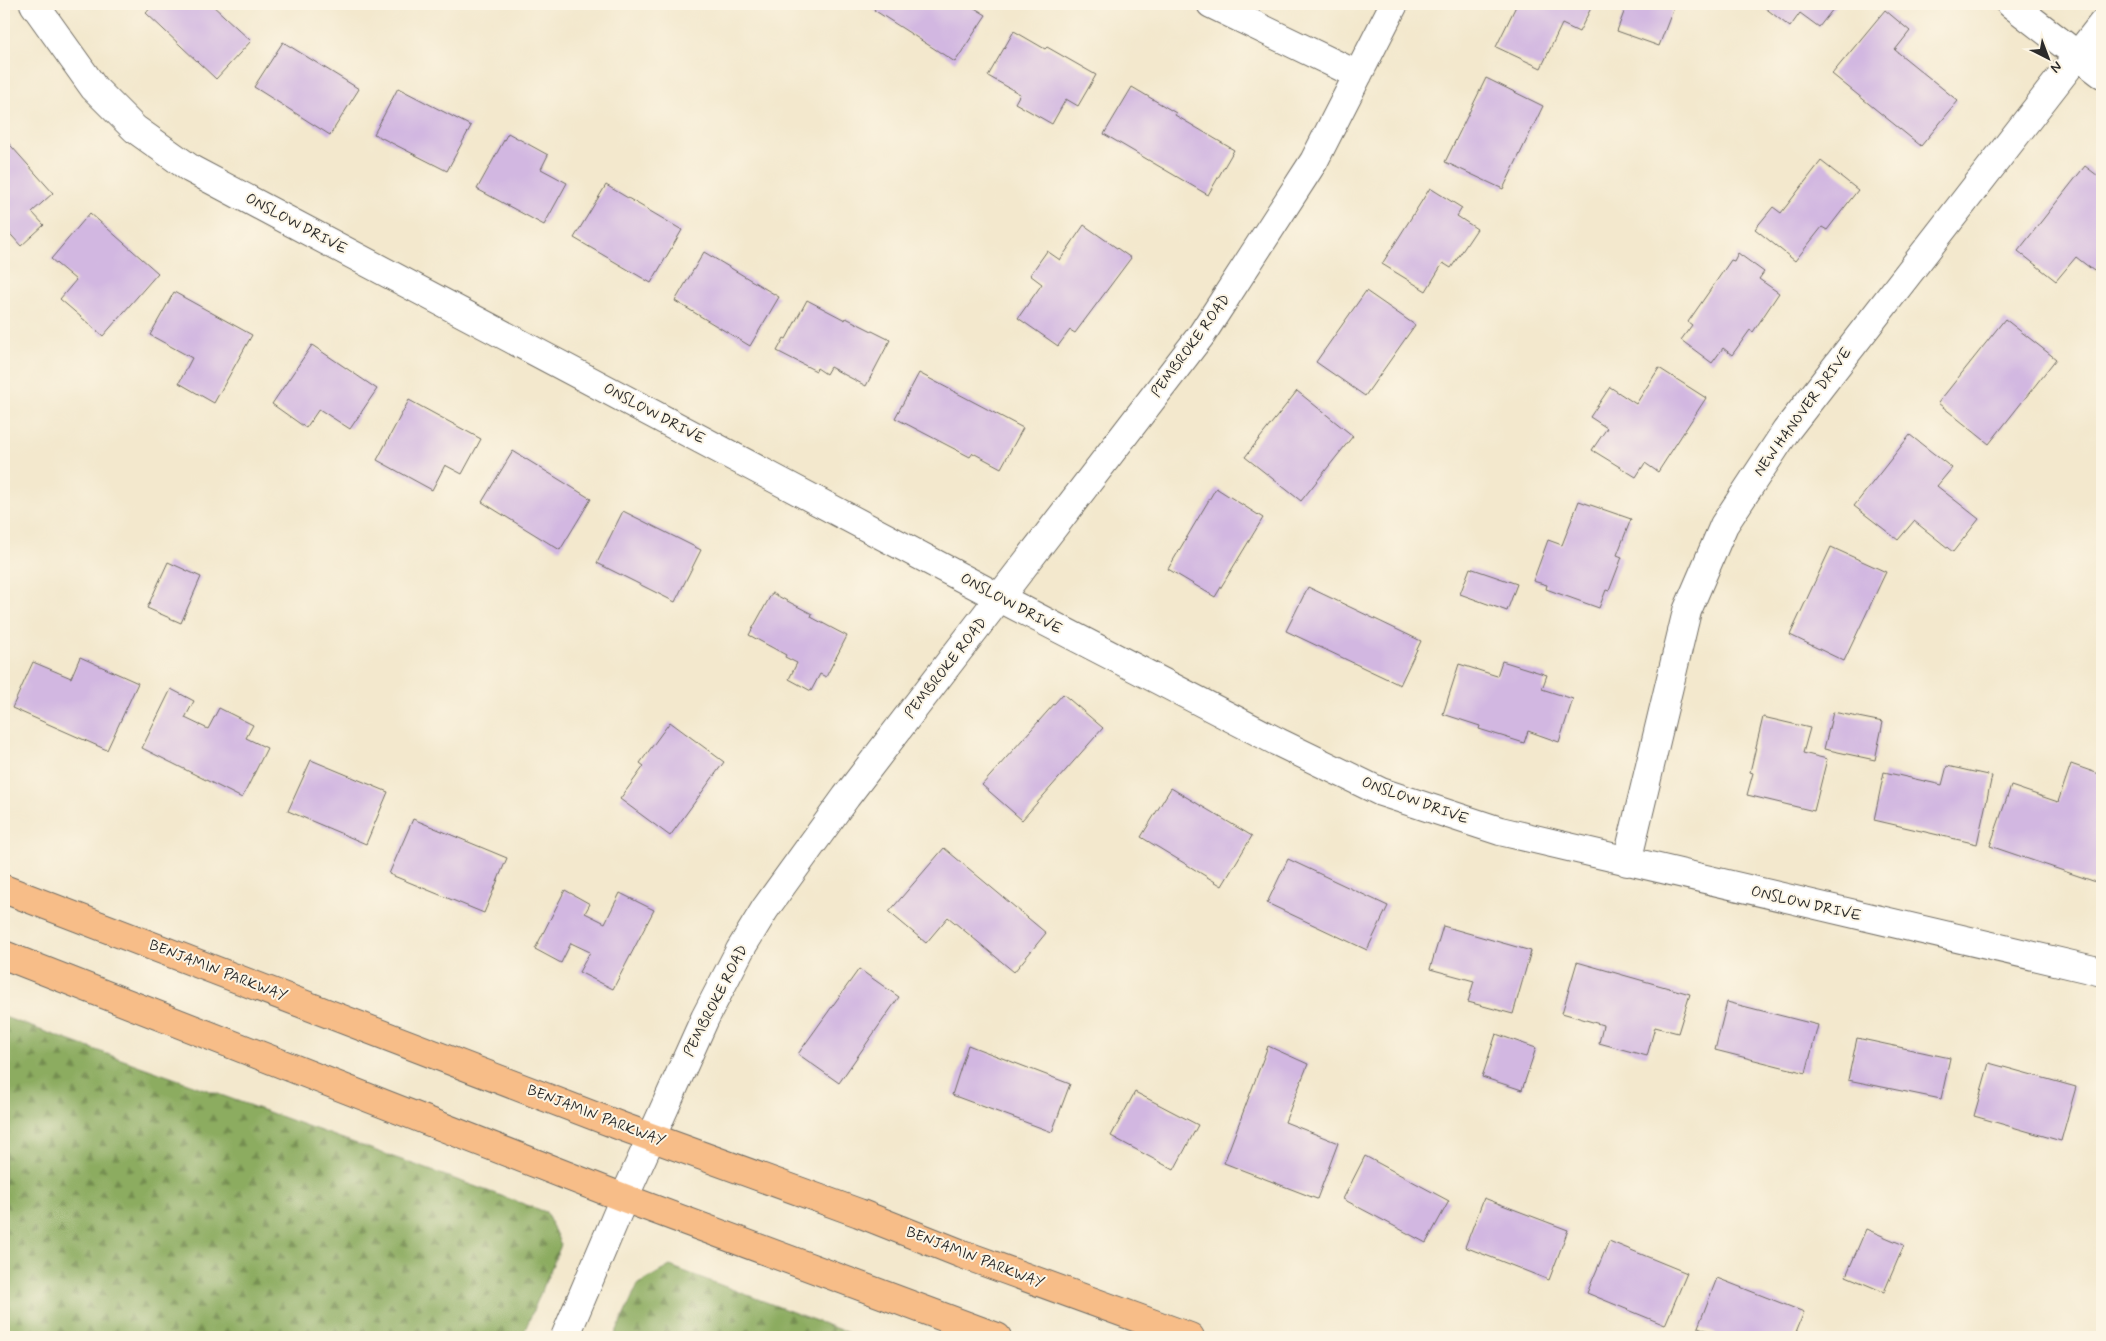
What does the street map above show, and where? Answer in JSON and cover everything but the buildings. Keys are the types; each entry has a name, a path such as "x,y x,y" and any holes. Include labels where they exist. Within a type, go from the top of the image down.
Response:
{"highway":[{"name":"BENJAMIN PARKWAY","path":"4,889 651,1138 859,1213 962,1254 1190,1337"},
{"path":"4,955 624,1198 997,1337"}],"street":[{"name":"ONSLOW DRIVE","path":"34,4 94,88 135,129 191,169 1000,598 1278,742 1381,792 1500,831 2102,972"},
{"path":"1210,4 1358,75"},
{"name":"PEMBROKE ROAD","path":"565,1337 624,1198 705,1018 740,950 765,909 846,797 1202,334 1314,162 1394,4"},
{"path":"2011,4 2102,74"},
{"name":"NEW HANOVER DRIVE","path":"1627,862 1687,612 1724,525 1786,431 2102,24"}],"green space":[{"path":"4,1017 546,1212 561,1245 522,1337 4,1337"},
{"path":"670,1266 859,1337 614,1337 638,1284"}]}
